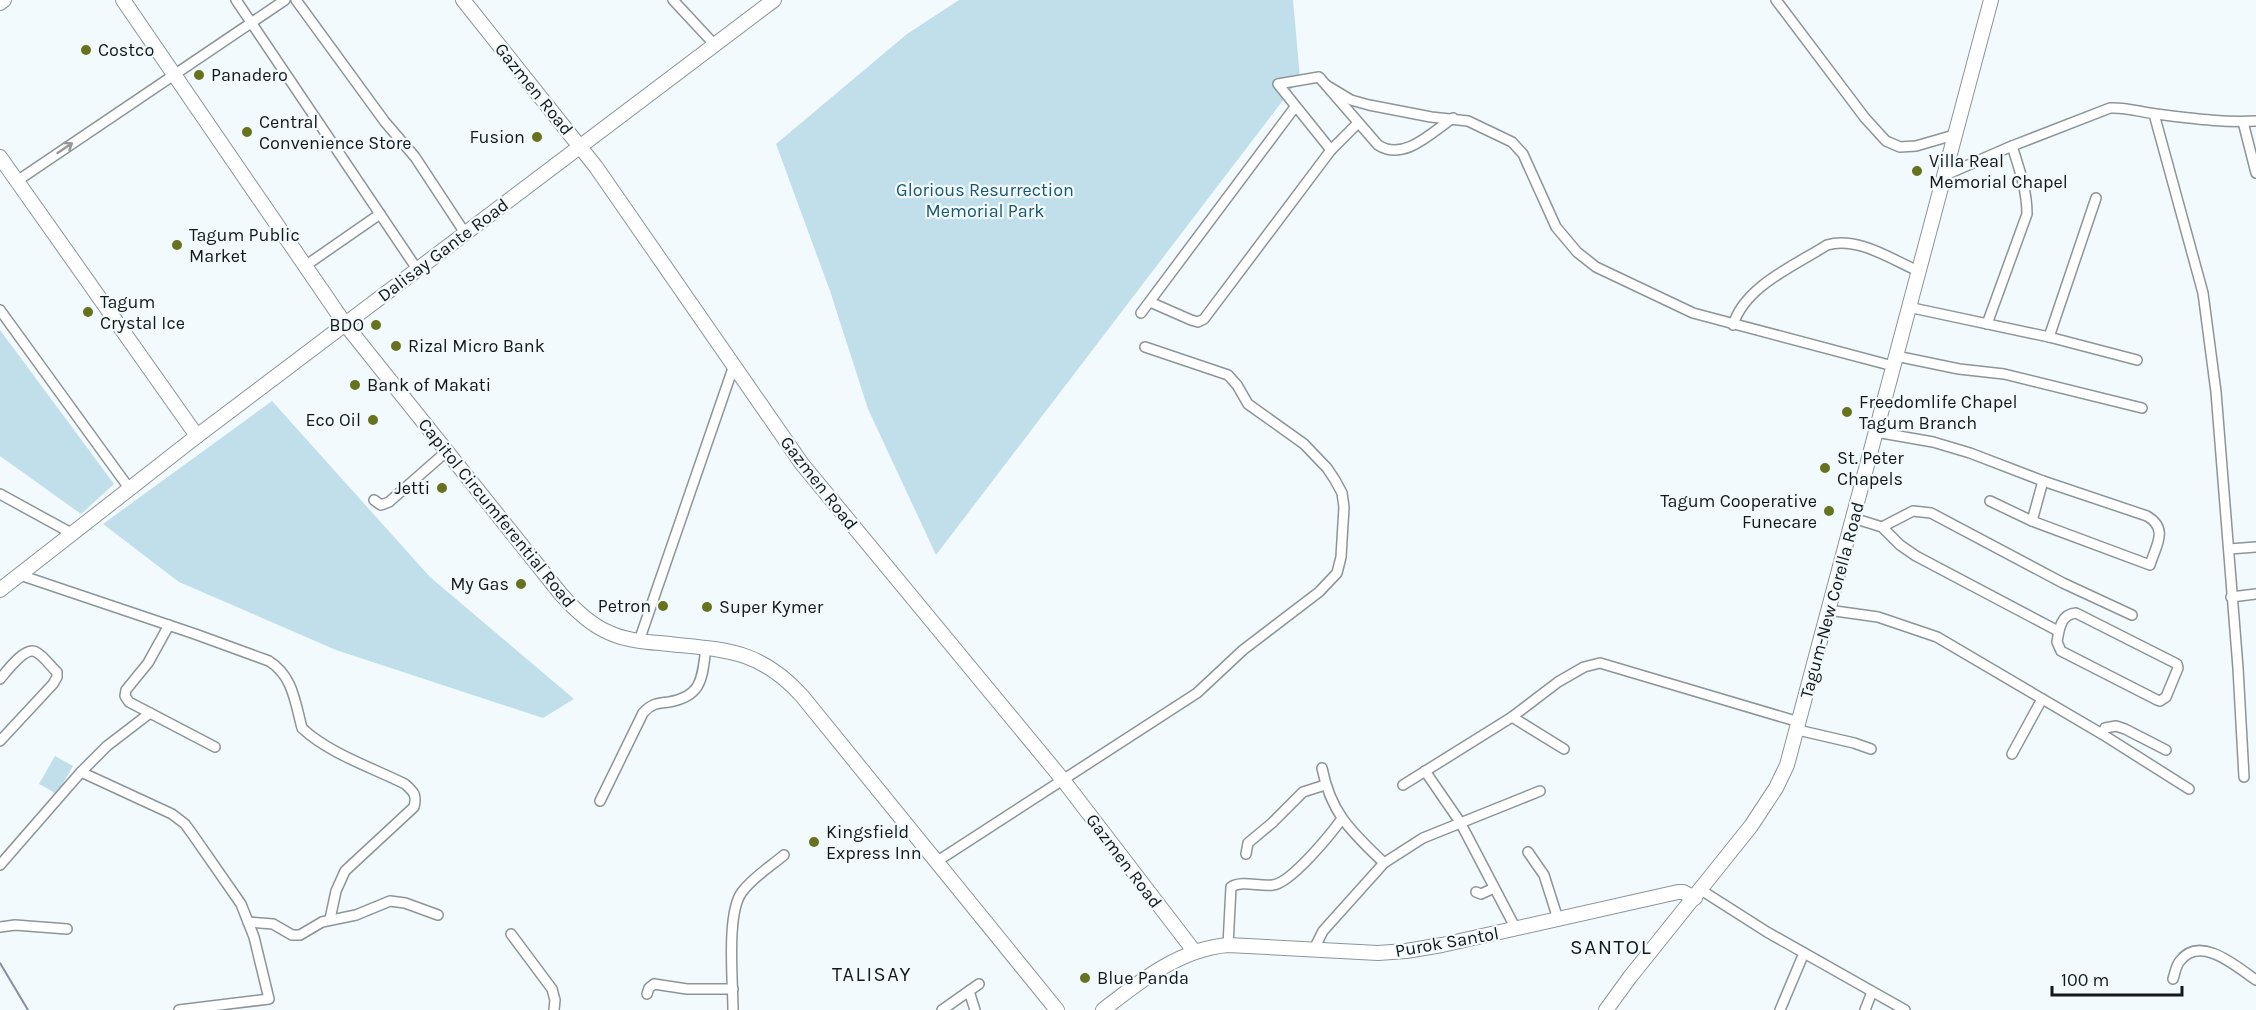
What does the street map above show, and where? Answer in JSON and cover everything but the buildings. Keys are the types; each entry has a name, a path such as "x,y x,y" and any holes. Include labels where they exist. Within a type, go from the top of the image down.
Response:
{"main road":[{"path":"0,3 4,0"},
{"name":"Capitol Circumferential Road","path":"123,0 345,324 572,606 596,626 610,633 639,641 741,654 780,673 808,704 1057,1010"},
{"name":"Gazmen Road","path":"463,0 580,146 634,220 733,368 802,464 1063,780 1194,951"},
{"name":"Dalisay Gante Road","path":"0,590 197,436 774,0"},
{"name":"Tagum-New Corella Road","path":"1606,1010 1769,800 1787,765 1991,0"},
{"path":"0,157 197,436"},
{"name":"Purok Santol","path":"1103,1010 1153,974 1194,951 1228,945 1392,953 1442,945 1678,892 1698,894"}],"street":[{"path":"236,0 417,269"},
{"path":"17,181 285,0"},
{"path":"296,0 385,122 415,157 465,233"},
{"path":"673,0 714,44"},
{"path":"1776,0 1865,118 1886,141 1900,147 1916,146 1954,135"},
{"path":"1331,150 1278,84 1319,76 1358,123 1385,150 1406,149 1453,118"},
{"path":"1326,85 1360,103 1431,117 1468,121 1512,142 1523,154 1556,227 1577,252 1596,267 1693,313 1733,325 1894,361 2004,374 2142,408"},
{"path":"1141,313 1295,107"},
{"path":"1943,176 2110,108 2123,107 2154,114 2242,122 2256,121"},
{"path":"2154,114 2203,293 2216,392 2238,668 2244,777"},
{"path":"2242,122 2256,173"},
{"path":"1150,302 1191,320 1198,322 1204,319 1331,150 1358,123"},
{"path":"1987,324 2027,214 2024,184 2012,146"},
{"path":"2049,337 2096,198"},
{"path":"305,266 380,214"},
{"path":"1733,325 1737,311 1745,301 1767,283 1827,246 1836,243 1849,243 1918,271"},
{"path":"1908,307 2049,337 2137,360"},
{"path":"0,310 129,488"},
{"path":"936,862 1197,693 1244,650 1319,592 1339,568 1344,507 1342,493 1327,468 1304,444 1248,404 1228,375 1145,347"},
{"path":"639,641 733,368"},
{"path":"1876,432 1933,442 1970,453 2043,481 2147,516 2159,526 2160,532 2150,564 2032,521 1990,501"},
{"path":"374,500 381,505 389,502 446,452"},
{"path":"2032,521 2043,481"},
{"path":"0,494 73,534"},
{"path":"1882,527 1913,511 1921,510 1930,513 2063,583 2132,615"},
{"path":"1853,518 1882,527 1900,545 1916,556 2058,632"},
{"path":"2229,549 2256,548"},
{"path":"20,574 249,653 278,667 289,679 302,728 305,731 322,743 405,784 414,792 416,799 414,807 345,871 336,891 330,919"},
{"path":"2232,597 2256,594"},
{"path":"1828,610 1878,616 1937,637 2102,734 2189,789"},
{"path":"2076,613 2176,663 2178,668 2166,697 2160,701 2157,700 2061,651 2057,642 2058,632 2063,620 2076,613"},
{"path":"169,625 148,663 126,690 125,696 129,702 215,747"},
{"path":"600,801 643,713 653,704 688,695 698,688 703,676 706,648"},
{"path":"0,679 24,653 30,650 36,652 57,672 53,684 0,741"},
{"path":"1403,785 1512,717 1558,682 1584,667 1600,663 1871,749"},
{"path":"2012,754 2042,699"},
{"path":"0,865 81,772 107,746 150,712"},
{"path":"1512,717 1564,749"},
{"path":"2102,734 2105,728 2116,726 2166,750"},
{"path":"1322,768 1325,785 1341,820 1384,863"},
{"path":"1425,771 1460,822 1516,929"},
{"path":"81,772 172,814 185,824 241,904 254,938 269,999 179,1010"},
{"path":"1246,854 1248,843 1303,792 1325,785"},
{"path":"1314,949 1323,931 1384,863 1423,838 1540,791"},
{"path":"1228,945 1231,887 1240,884 1269,886 1280,883 1319,847 1341,820"},
{"path":"1528,852 1544,875 1558,919"},
{"path":"733,1010 733,923 737,901 748,885 784,855"},
{"path":"1476,892 1481,894 1494,888"},
{"path":"1698,894 1905,1010"},
{"path":"248,922 273,924 292,935 300,935 330,919 356,915 390,901 405,903 438,915"},
{"path":"0,927 15,925 67,929"},
{"path":"511,934 552,989 555,1000 554,1010"},
{"path":"2173,979 2180,960 2192,952 2204,951 2217,954 2256,980"},
{"path":"1780,1010 1804,953"},
{"path":"648,993 649,988 654,984 687,989 733,989"},
{"path":"942,1010 979,984"},
{"path":"969,991 975,1010"},
{"path":"1865,1010 1872,992"}],"green space":[{"name":"Glorious Resurrection Memorial Park","path":"959,0 1293,0 1300,78 936,555 868,409 830,291 776,144 907,34"},
{"path":"0,330 114,484 81,514 0,456"},
{"path":"272,401 430,577 574,699 543,718 336,650 179,582 103,524"},
{"path":"55,756 73,766 57,794 39,784"}],"waterway":[{"path":"0,963 28,1010"}],"place":[{"name":"Costco","path":"86,50"},
{"name":"Panadero","path":"199,75"},
{"name":"Central Convenience Store","path":"247,132"},
{"name":"Fusion","path":"537,137"},
{"name":"Villa Real Memorial Chapel","path":"1917,171"},
{"name":"Tagum Public Market","path":"177,245"},
{"name":"Tagum Crystal Ice","path":"88,312"},
{"name":"BDO","path":"376,325"},
{"name":"Rizal Micro Bank","path":"396,346"},
{"name":"Bank of Makati","path":"355,385"},
{"name":"Freedomlife Chapel Tagum Branch","path":"1847,412"},
{"name":"Eco Oil","path":"373,420"},
{"name":"St. Peter Chapels","path":"1825,468"},
{"name":"Jetti","path":"442,488"},
{"name":"Tagum Cooperative Funecare","path":"1829,511"},
{"name":"My Gas","path":"521,584"},
{"name":"Petron","path":"663,606"},
{"name":"Super Kymer","path":"707,607"},
{"name":"Kingsfield Express Inn","path":"814,842"},
{"name":"Blue Panda","path":"1085,978"}],"district":[{"name":"SANTOL","path":"1611,947"},
{"name":"TALISAY","path":"872,974"}]}
